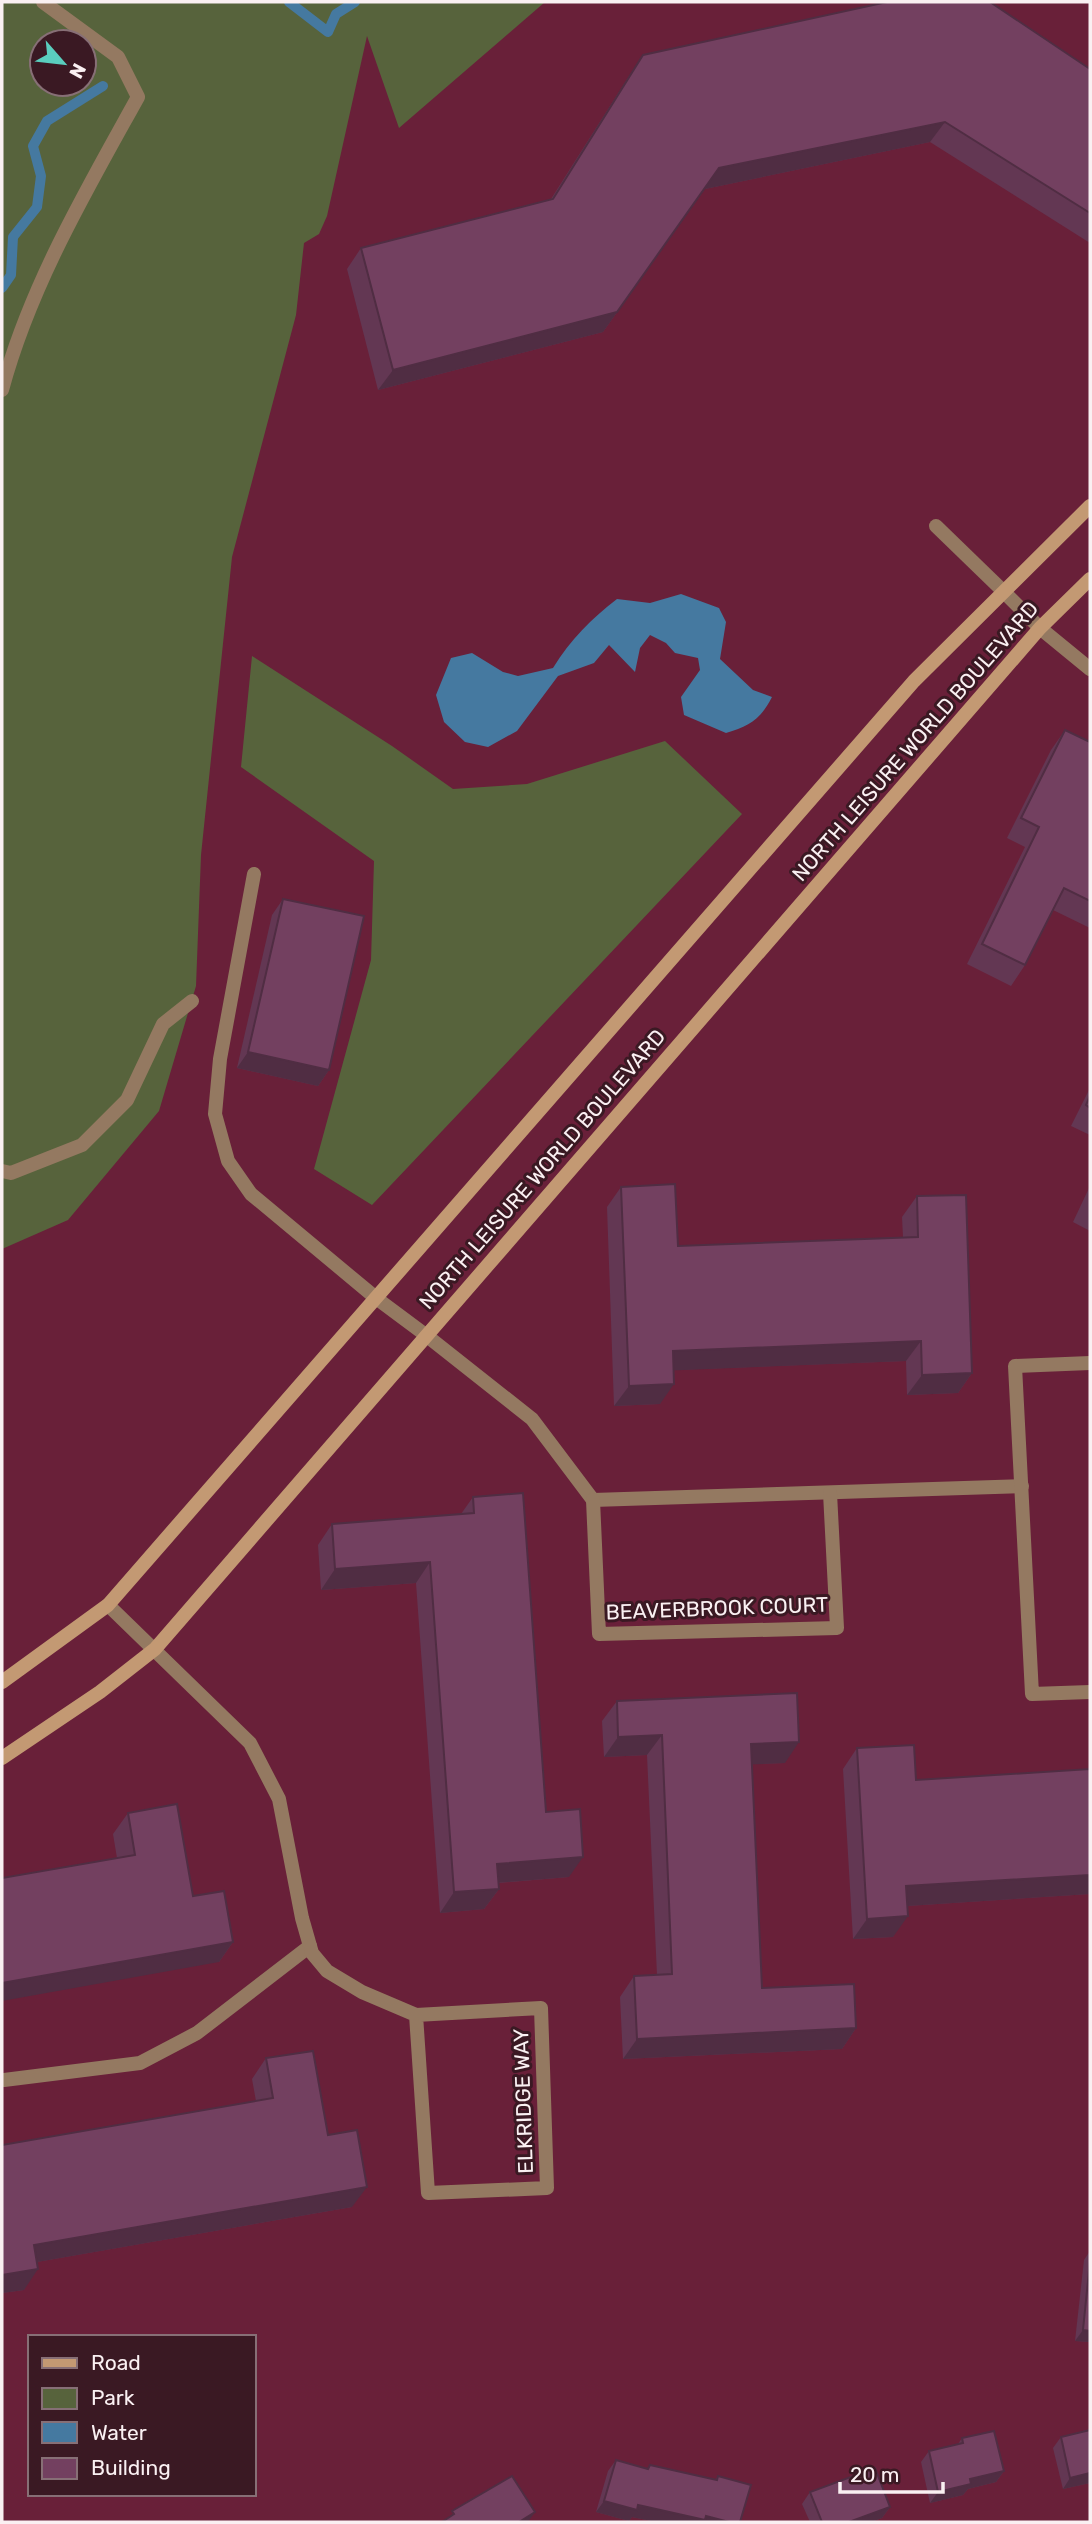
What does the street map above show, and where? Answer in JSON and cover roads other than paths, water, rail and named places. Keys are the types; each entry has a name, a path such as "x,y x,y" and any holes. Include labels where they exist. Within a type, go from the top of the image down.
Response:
{"street":[{"path":"2,390 12,354 55,252 138,97 118,57 43,2"},
{"name":"NORTH LEISURE WORLD BOULEVARD","path":"2,1682 108,1605 914,681 1002,590 1090,506"},
{"path":"936,526 1040,628 1090,669"},
{"name":"NORTH LEISURE WORLD BOULEVARD","path":"2,1758 100,1692 155,1649 1040,628 1090,579"},
{"path":"254,874 219,1073 215,1114 228,1161 251,1194 376,1298 532,1419 593,1500 1022,1486"},
{"path":"2,1171 10,1173 82,1145 127,1100 163,1024 192,1001"},
{"path":"1090,1363 1015,1366 1032,1694 1090,1692"},
{"name":"BEAVERBROOK COURT","path":"593,1500 599,1634 837,1628 830,1493"},
{"name":"ELKRIDGE WAY","path":"108,1605 250,1743 279,1799 310,1947 327,1971 362,1992 416,2015 541,2008 547,2188 428,2193 416,2015"},
{"path":"4,2080 140,2063 197,2033 310,1947"}],"water":[{"path":"681,594 719,608 726,622 720,659 753,690 772,697 759,716 741,728 726,733 684,715 681,697 700,670 698,658 675,653 666,643 650,635 640,648 635,672 609,645 594,663 558,676 517,731 488,747 465,742 444,722 436,695 451,658 472,653 503,672 518,676 553,668 582,630 617,599 650,603"}],"waterway":[{"path":"289,2 328,32 336,14 355,2"},
{"path":"2,288 11,275 13,237 37,207 41,176 33,146 47,121 103,86"}]}
